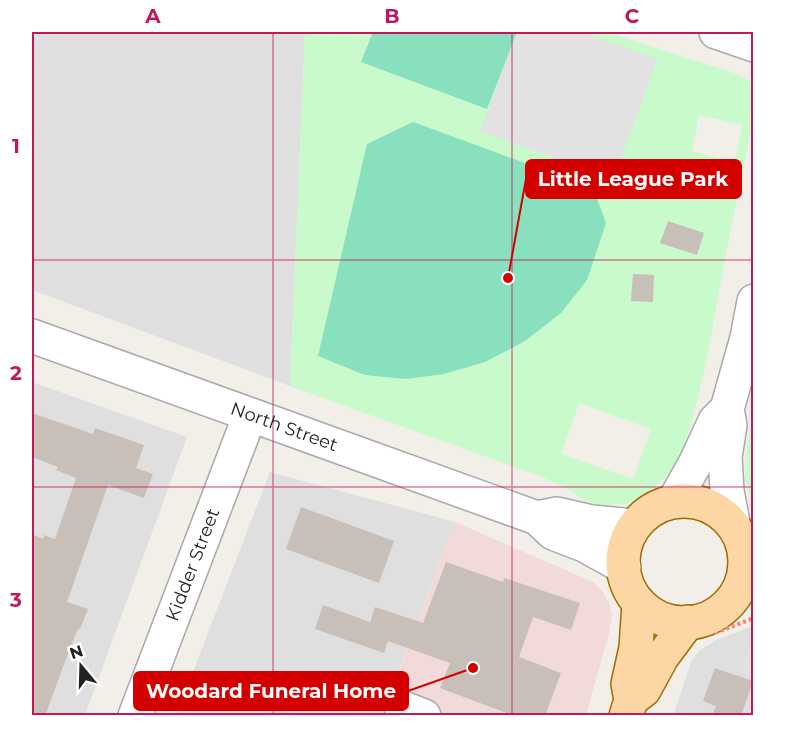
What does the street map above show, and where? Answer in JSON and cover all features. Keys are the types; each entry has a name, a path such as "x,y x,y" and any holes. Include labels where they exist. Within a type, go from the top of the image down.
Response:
{"main road":[{"path":"722,611 740,587 745,558 743,537 720,511 706,504 674,501 645,515 633,526 626,539 623,553 624,567 634,596 649,613 662,621 675,624 706,619 753,601"},
{"path":"628,708 628,684 636,648 639,603"},
{"path":"628,708 644,690 662,657 688,622"}],"street":[{"path":"716,32 753,45"},
{"path":"743,537 727,491 725,458 730,424 727,409 747,338 753,301"},
{"name":"North Street","path":"32,336 537,518 553,533 584,545 624,567"},
{"path":"674,501 715,421 727,409"},
{"name":"Kidder Street","path":"135,716 250,415"},
{"name":"North Street","path":"537,518 557,514 592,522 633,526"}],"shaded area":[{"path":"32,32 305,32 290,386 32,290"},
{"path":"517,32 582,32 657,59 614,179 480,131"},
{"path":"32,382 187,437 85,715 32,716"},
{"path":"270,472 455,522 382,715 176,716"},
{"path":"455,522 593,582 602,590 609,603 612,616 586,715 382,716"},
{"path":"753,626 753,715 673,716 691,662 700,650 716,640"},
{"path":"753,640 753,678 741,673"}],"green space":[{"path":"305,32 607,32 737,74 751,82 753,121 706,363 693,417 681,457 648,493 627,504 605,505 585,501 570,490 542,477 290,386","holes":["699,115 742,125 735,163 692,151","579,403 651,429 633,479 561,454"]},
{"path":"373,32 517,32 487,109 361,62"},
{"path":"413,122 593,188 606,223 587,280 561,313 525,341 485,362 444,374 406,379 365,375 318,356 367,144"},
{"path":"753,422 754,505 745,480 747,442"}],"building":[{"path":"668,221 704,233 697,255 660,243"},
{"path":"633,274 654,275 653,302 631,301"},
{"path":"32,413 93,434 95,428 144,445 136,468 153,474 144,498 108,485 67,602 88,609 70,648 45,716 32,716 32,534 43,539 44,535 55,539 76,478 56,470 58,467 32,457"},
{"path":"301,507 394,541 379,583 286,549"},
{"path":"446,562 503,582 504,578 580,603 571,630 533,617 519,657 561,673 545,716 515,716 440,688 450,663 388,641 384,653 315,629 323,605 370,622 375,607 423,623"},
{"path":"715,668 753,681 741,716 712,716 716,706 703,701"}],"place":[{"name":"Little League Park","path":"508,278"},
{"name":"Woodard Funeral Home","path":"473,668"}]}
